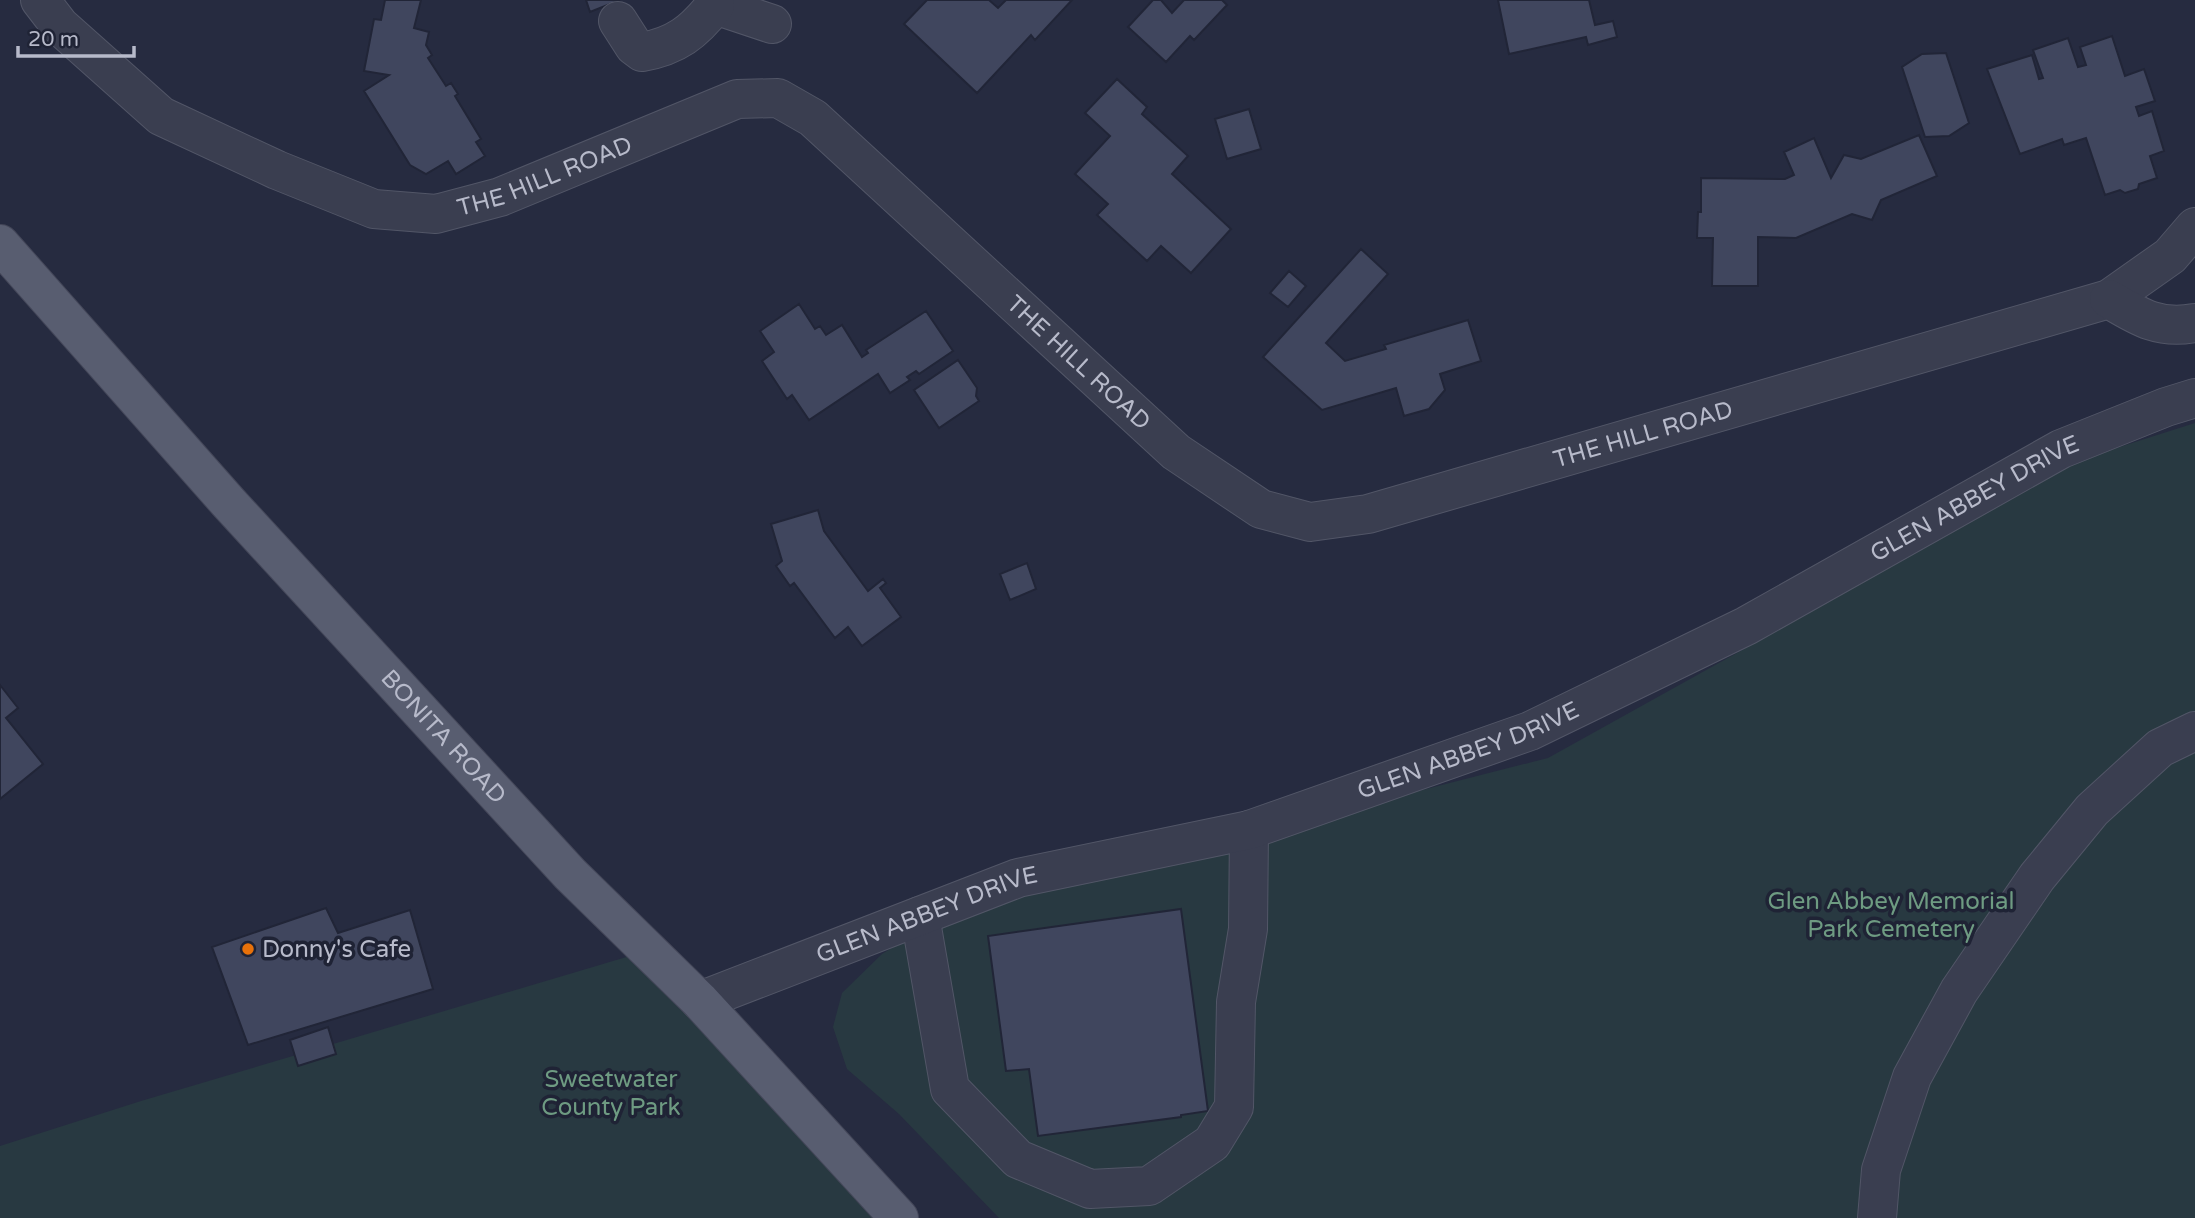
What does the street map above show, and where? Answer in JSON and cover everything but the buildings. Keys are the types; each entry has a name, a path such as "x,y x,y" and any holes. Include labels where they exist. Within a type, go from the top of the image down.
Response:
{"main road":[{"name":"BONITA ROAD","path":"0,244 228,502 570,874 700,1001 898,1218"}],"street":[{"name":"THE HILL ROAD","path":"40,0 60,26 161,116 277,170 374,209 436,214 500,197 737,99 778,98 813,118 1176,452 1261,509 1310,522 1368,514 2109,299 2170,256 2195,228"},
{"path":"618,21 634,46 642,52 661,49 697,28 714,3 772,24"},
{"path":"2109,299 2146,321 2184,325 2195,323"},
{"name":"GLEN ABBEY DRIVE","path":"700,1001 1018,878 1249,830 1530,731 1738,630 2061,449 2195,398"},
{"path":"1877,1218 1881,1170 1912,1077 1959,991 2037,877 2092,810 2160,748 2195,731"},
{"path":"920,916 950,1089 1018,1159 1090,1189 1149,1186 1212,1143 1234,1107 1236,1002 1248,929 1249,830"}],"green space":[{"name":"Glen Abbey Memorial Park Cemetery","path":"2195,423 2195,1218 999,1218 899,1114 847,1069 833,1027 842,993 882,954 953,910 1548,758 1834,599 2066,464"},
{"name":"Sweetwater County Park","path":"650,950 896,1218 0,1218 0,1146 141,1101"}],"place":[{"name":"Donny's Cafe","path":"248,949"}]}
